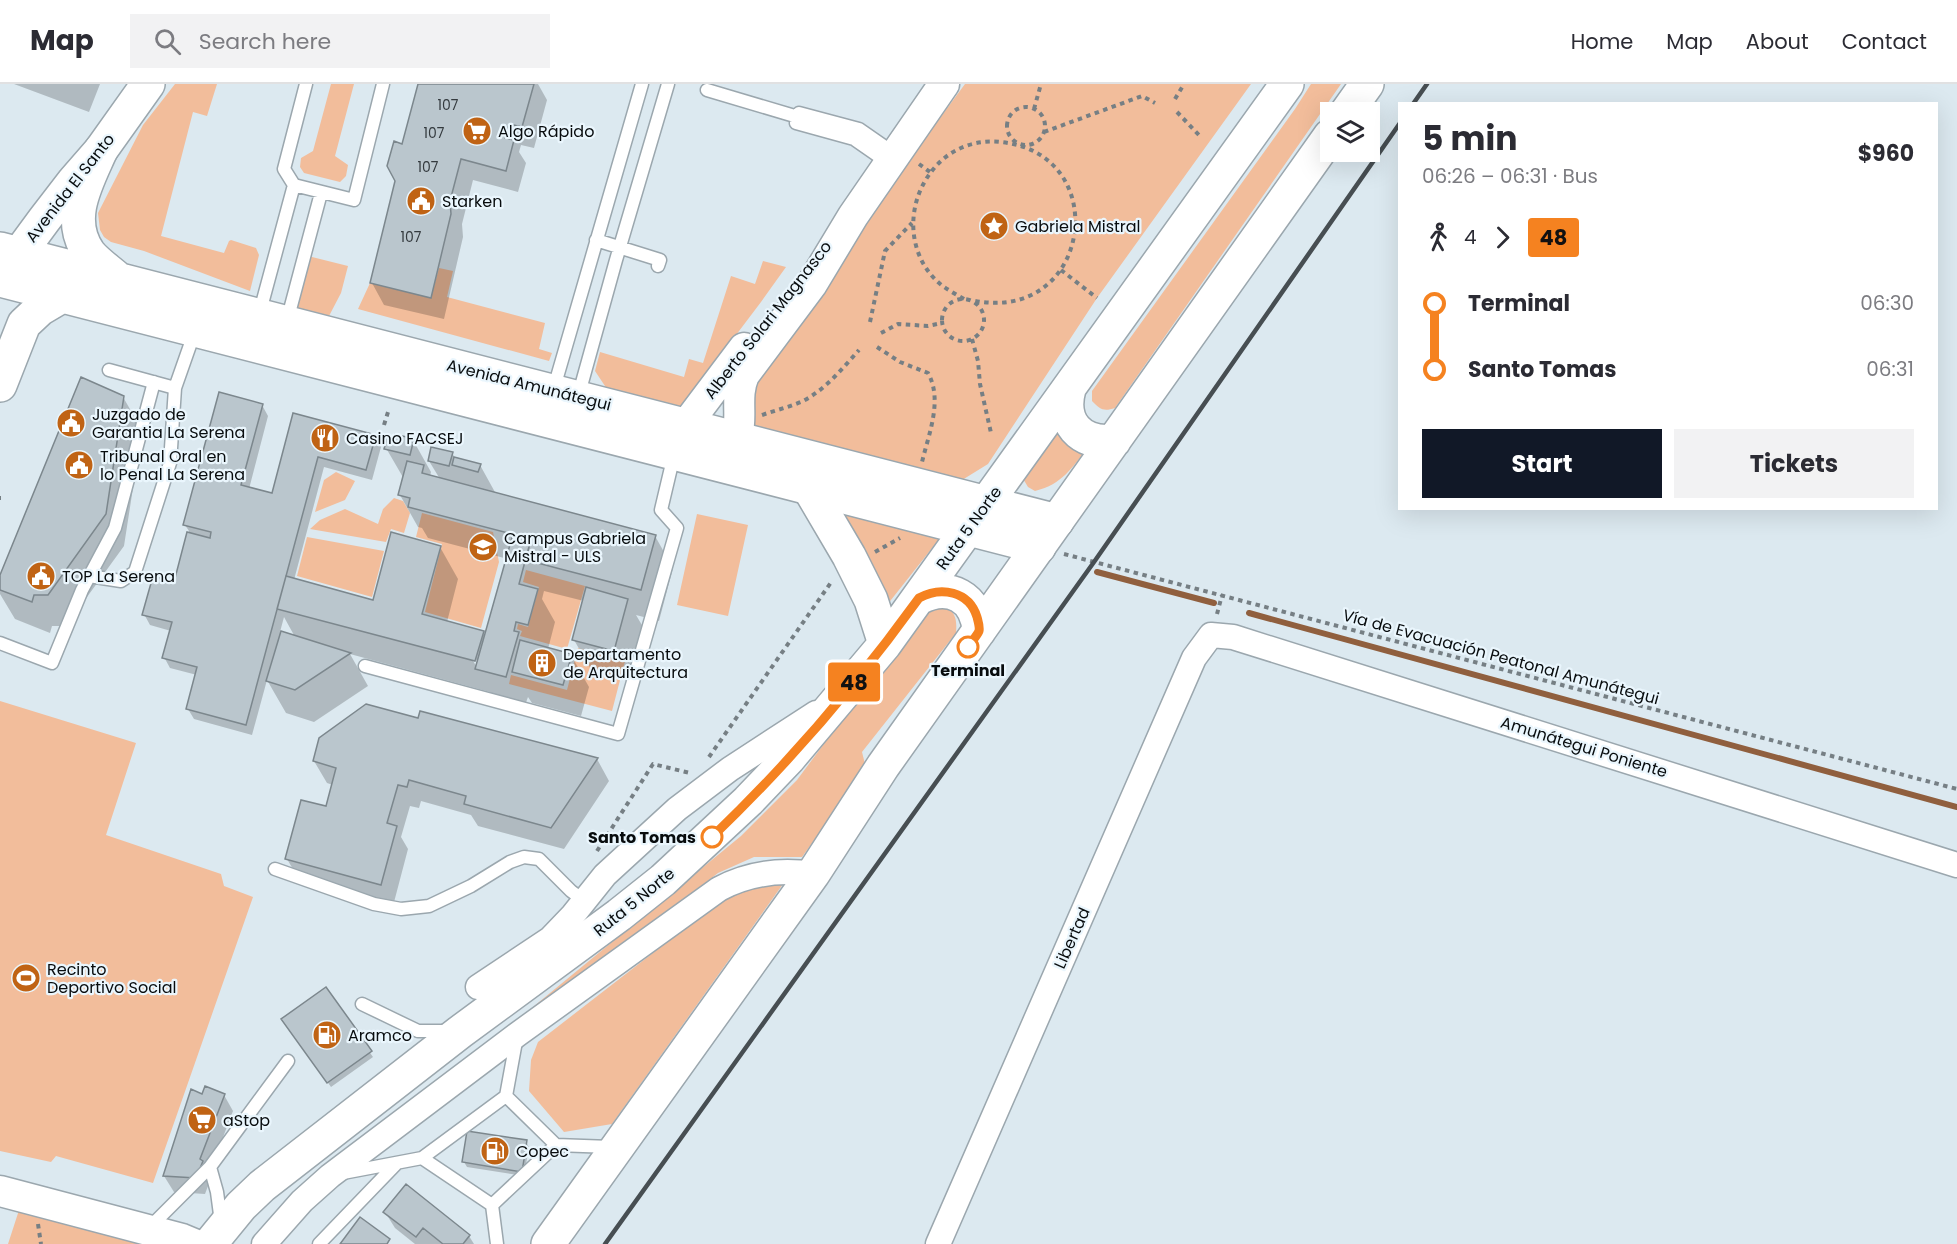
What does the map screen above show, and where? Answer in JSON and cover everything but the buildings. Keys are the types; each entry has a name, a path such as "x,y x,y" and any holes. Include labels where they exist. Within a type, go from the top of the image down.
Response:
{"main road":[{"name":"Avenida El Santo","path":"5,272 74,181 101,150 148,84"},
{"name":"Ruta 5 Norte","path":"216,1236 241,1206 262,1186 460,1032 510,981 619,915 663,880 706,842 789,758 885,644 919,598 1287,84"},
{"path":"1354,102 1367,84"},
{"path":"101,150 80,200 78,220 80,232 90,254 119,280"},
{"path":"548,1244 813,874 883,766 1320,150"},
{"name":"Avenida Amunátegui","path":"5,272 119,280 273,319 687,447 809,488 978,516 1057,521"},
{"name":"Avenida Amunátegui","path":"5,272 62,296 195,330 562,409"},
{"path":"0,385 24,324 40,309 62,296"},
{"path":"1069,389 1066,409 1074,428 1088,439 1114,441"},
{"name":"Avenida Amunátegui","path":"687,447 737,438 978,516 1039,547"},
{"path":"809,488 871,600 885,644"},
{"path":"919,598 936,591 955,593 970,604 978,621 979,631"}],"street":[{"name":"Alberto Solari Magnasco","path":"687,447 800,274 854,216 900,160 944,84"},
{"name":"Alberto Solari Magnasco","path":"737,438 740,421 739,391 744,375 812,284 854,216"},
{"name":"Amunátegui Poniente","path":"1211,635 1233,636 1957,865"},
{"name":"Libertad","path":"938,1244 1194,658 1211,635"},
{"path":"478,987 510,981 573,915 605,875 677,809 722,775 782,737 849,688"},
{"path":"264,1244 302,1201 330,1176 518,1034 724,886 770,872 813,874"},
{"path":"0,1191 194,1244"}],"lane":[{"path":"273,319 294,186 284,169 306,84"},
{"path":"294,186 354,200 383,84"},
{"path":"562,409 596,240 642,84"},
{"path":"562,409 620,248 668,84"},
{"path":"707,90 797,118 854,139 900,160"},
{"path":"273,319 321,193"},
{"path":"596,240 660,260 658,266"},
{"path":"90,576 121,581 135,572 170,463 175,388 195,330"},
{"path":"109,370 175,388"},
{"path":"0,644 52,663 90,576 115,528 154,382"},
{"path":"365,666 618,734 677,528 661,510 687,447"},
{"path":"276,869 374,903 401,909 429,906 471,886 510,862 524,857 539,859 583,900"},
{"path":"362,1004 418,1031 460,1032"},
{"path":"330,1176 422,1158 506,1096 518,1034"},
{"path":"147,1230 210,1167 288,1061"},
{"path":"506,1096 556,1145 617,1147"},
{"path":"492,1205 556,1145"},
{"path":"422,1158 492,1205 497,1244"},
{"path":"319,1244 397,1163"},
{"path":"210,1167 218,1192 216,1236"}],"path":[{"path":"1034,109 1041,84"},
{"path":"1175,99 1184,84"},
{"path":"964,299 943,286 926,268 916,246 912,222 916,198 930,172 943,159 964,146 990,141 1024,146 1037,142 1044,132 1142,96 1155,103"},
{"path":"971,300 981,308 985,320 981,332 972,339 955,340 949,336 942,323 945,309 956,300 964,299 971,300 988,304 1012,303 1037,293 1058,275 1071,252 1077,226 1073,199 1061,175 1042,156 1017,144 1009,135 1008,118 1017,109 1028,107 1034,109 1043,118 1044,132"},
{"path":"1177,112 1199,135"},
{"path":"900,160 930,172"},
{"path":"870,322 885,251 912,222"},
{"path":"1061,270 1097,298"},
{"path":"881,333 898,324 928,326 942,323"},
{"path":"972,339 991,433"},
{"path":"877,347 900,362 928,373 933,382 935,403 922,462"},
{"path":"737,438 753,418 804,400 830,382 859,350"},
{"path":"384,425 388,412"},
{"name":"Vía de Evacuación Peatonal Amunátegui","path":"1039,547 1957,789"}],"shaded area":[{"path":"175,84 217,84 207,116 193,112 161,236 224,253 231,240 256,248 259,255 250,291 144,251 111,242 100,230 98,213 143,125"},
{"path":"331,84 354,84 335,156 348,165 346,176 340,182 304,173 300,167 301,158 313,151"},
{"path":"965,84 1251,84 1097,298 988,464 954,485 744,431 742,386"},
{"path":"1311,84 1341,84 1328,102 1320,102 1320,114 1115,408 1105,410 1100,408 1092,401 1092,391"},
{"path":"308,256 348,266 341,293 329,316 295,307"},
{"path":"763,261 786,267 680,409 607,389 595,371 600,352 684,377 689,359 703,363 731,276 755,284"},
{"path":"439,268 453,271 447,297 545,323 539,349 552,353 549,361 358,309 370,283 431,298"},
{"path":"1059,421 1088,448 1060,480 1035,491 1028,487 1022,477"},
{"path":"336,472 355,481 345,500 315,512 324,480"},
{"path":"394,498 403,501 410,513 404,533 391,529 386,542 310,529 320,520 345,509 378,524 383,509"},
{"path":"832,505 944,533 887,605"},
{"path":"422,513 493,532 499,562 481,628 425,612 442,544 416,537"},
{"path":"697,514 748,525 728,616 677,605"},
{"path":"307,537 384,551 372,597 297,576"},
{"path":"526,570 585,586 567,649 520,636 522,631 517,629 518,624 528,627 539,587 523,582"},
{"path":"946,605 955,618 956,633 862,752 866,768 802,857 754,857 718,873 540,1010 533,1007 741,836 797,780 926,607"},
{"path":"578,648 625,661 612,711 509,684 511,675 567,690"},
{"path":"0,701 136,743 106,835 221,874 224,886 253,897 153,1183 56,1156 51,1162 0,1151"},
{"path":"754,884 783,884 612,1124 564,1132 529,1091 531,1060 538,1042 729,894"},
{"path":"21,1204 165,1244 8,1244"}],"waterway":[{"path":"1097,572 1214,603"},
{"path":"1249,613 1957,807"}],"railway":[{"path":"1414,102 1427,84"},
{"path":"605,1244 1094,562 1398,126"}],"bus line":[{"name":"48","path":"712,837 789,758 885,644 919,598 927,593 946,591 955,593 970,604 978,621 979,631 968,647"}],"place":[{"name":"Algo Rápido","path":"477,131"},
{"name":"Starken","path":"421,201"},
{"name":"Gabriela Mistral","path":"994,226"},
{"name":"Juzgado de Garantia La Serena","path":"71,423"},
{"name":"Casino FACSEJ","path":"325,438"},
{"name":"Tribunal Oral en lo Penal La Serena","path":"79,465"},
{"name":"Campus Gabriela Mistral - ULS","path":"483,547"},
{"name":"TOP La Serena","path":"41,576"},
{"name":"Terminal","path":"968,647"},
{"name":"Departamento de Arquitectura","path":"542,663"},
{"name":"Santo Tomas","path":"712,837"},
{"name":"Recinto Deportivo Social","path":"26,978"},
{"name":"Aramco","path":"327,1035"},
{"name":"aStop","path":"202,1120"},
{"name":"Copec","path":"495,1151"}]}
